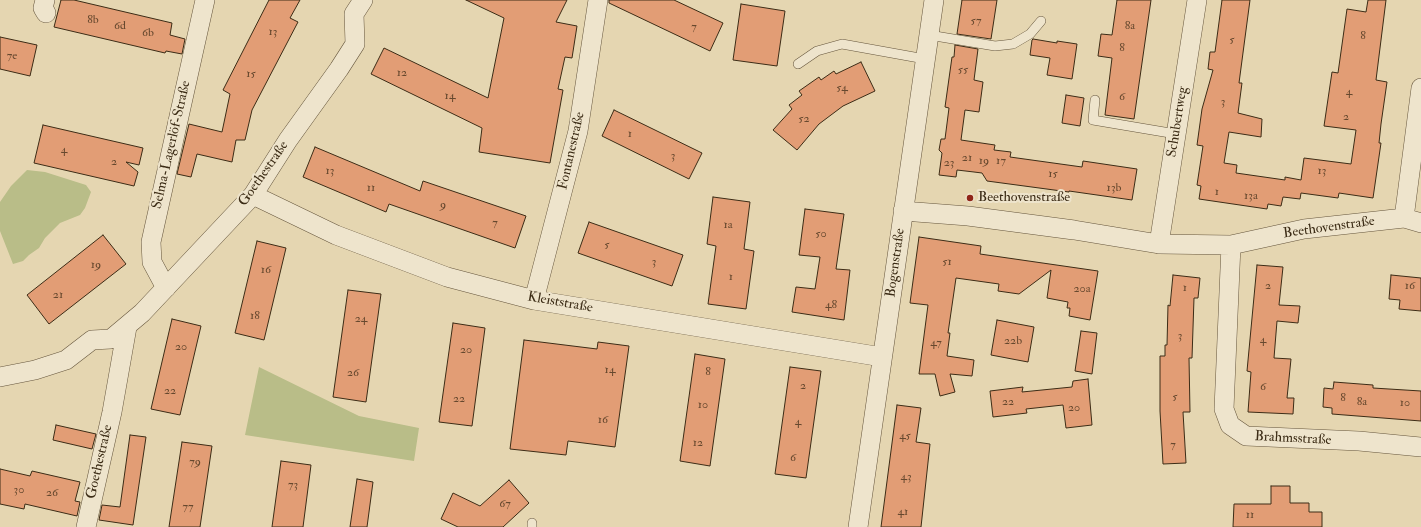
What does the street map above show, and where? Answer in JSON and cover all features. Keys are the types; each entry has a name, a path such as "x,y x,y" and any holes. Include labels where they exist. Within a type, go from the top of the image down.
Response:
{"street":[{"name":"Selma-Lagerlöf-Straße","path":"166,288 152,262 151,242 205,0"},
{"name":"Goethestraße","path":"0,377 35,370 66,360 92,340 111,339 127,327 166,288 254,195 288,140 355,44 354,14 363,0"},
{"name":"Fontanestraße","path":"534,300 578,131 598,0"},
{"name":"Bogenstraße","path":"858,527 934,0"},
{"name":"Schubertweg","path":"1159,244 1197,0"},
{"path":"1412,221 1421,88"},
{"name":"Kleiststraße","path":"254,195 336,235 447,277 534,300 882,357"},
{"name":"Beethovenstraße","path":"903,211 968,216 1074,230 1159,244 1231,245 1304,228 1412,221"},
{"name":"Brahmsstraße","path":"1231,245 1224,409 1230,425 1246,436 1421,447"},
{"name":"Goethestraße","path":"86,527 112,412 127,327"}],"lane":[{"path":"929,35 995,46 1013,44 1030,34 1041,21"},
{"path":"798,64 817,51 842,44 925,59"},
{"path":"1095,100 1093,120 1176,134"}],"green space":[{"path":"27,170 45,172 86,185 91,192 85,208 80,215 60,223 45,238 39,248 23,261 13,264 0,231 0,202 11,186"},
{"path":"259,367 359,416 419,428 414,461 245,435"}],"building":[{"path":"61,0 74,0 172,23 170,35 185,39 182,54 166,51 165,53 54,27"},
{"path":"269,0 300,0 290,18 298,22 252,110 245,140 236,140 232,162 197,154 191,177 177,174 189,124 222,132 230,94 223,90"},
{"path":"466,0 567,0 556,22 577,26 572,58 565,57 558,89 563,90 550,163 479,152 482,128 371,74 384,48 488,98 504,18"},
{"path":"609,0 674,0 723,23 710,51 609,3"},
{"path":"962,0 997,0 991,39 957,34"},
{"path":"1117,0 1151,0 1134,119 1105,115 1112,58 1098,56 1101,34 1112,35"},
{"path":"1222,0 1250,0 1239,83 1242,83 1238,113 1262,119 1261,137 1229,132 1224,163 1237,165 1236,173 1285,180 1285,177 1301,180 1304,158 1351,164 1356,130 1324,126 1332,72 1338,73 1347,9 1366,12 1368,0 1386,0 1376,80 1387,82 1379,143 1381,143 1373,198 1339,193 1338,198 1301,193 1300,199 1283,197 1281,206 1268,204 1267,209 1199,199 1201,186 1197,185 1203,146 1197,145 1202,109 1213,70 1208,69 1210,52 1215,52"},
{"path":"741,4 785,11 777,66 733,60"},
{"path":"0,37 37,45 30,76 0,69"},
{"path":"1033,39 1057,43 1057,41 1077,44 1072,79 1047,75 1050,58 1030,55"},
{"path":"955,45 978,49 974,80 983,82 979,112 965,110 961,140 995,145 994,150 1011,152 1010,157 1082,167 1083,161 1137,169 1132,200 987,181 982,173 957,170 956,177 939,175 942,153 939,150 941,139 945,139 949,108 945,107"},
{"path":"861,62 875,91 843,106 819,124 797,150 773,130 792,109 789,105 802,95 799,91 819,77 821,80 834,71 836,74"},
{"path":"1066,95 1084,98 1080,126 1062,123"},
{"path":"614,110 702,153 689,179 602,136"},
{"path":"43,125 143,148 139,165 126,162 138,172 134,186 34,163"},
{"path":"315,147 420,191 423,181 526,216 515,248 389,204 386,212 303,177"},
{"path":"713,197 750,202 744,249 754,251 746,309 708,304 716,246 707,244"},
{"path":"805,209 844,214 836,269 850,270 844,320 792,312 796,287 815,289 820,257 799,255"},
{"path":"589,222 683,255 672,286 578,253"},
{"path":"103,235 126,264 49,324 27,295"},
{"path":"919,237 981,246 980,254 1098,271 1090,320 1069,316 1070,308 1067,308 1068,302 1047,298 1051,270 1019,294 998,291 999,284 956,278 948,333 950,333 947,356 974,360 972,376 950,374 955,392 940,396 935,374 919,374 928,305 910,303"},
{"path":"257,241 286,248 264,340 235,333"},
{"path":"1257,265 1283,267 1279,305 1300,306 1298,323 1277,321 1274,358 1291,359 1287,398 1294,398 1293,414 1248,412 1251,372 1247,371"},
{"path":"1173,275 1200,278 1198,298 1194,298 1192,358 1189,358 1190,412 1183,412 1186,463 1163,464 1160,411 1160,356 1165,356 1165,345 1167,345 1168,305 1170,306"},
{"path":"1391,275 1421,278 1421,311 1399,309 1400,300 1389,299"},
{"path":"348,290 381,294 366,402 333,397"},
{"path":"172,319 201,326 180,415 151,409"},
{"path":"997,320 1034,327 1028,362 991,355"},
{"path":"453,323 485,328 472,426 439,422"},
{"path":"1081,331 1097,333 1092,374 1075,371"},
{"path":"524,340 597,349 598,342 629,346 615,447 568,441 566,455 510,449"},
{"path":"695,354 725,359 710,466 680,461"},
{"path":"790,367 821,371 806,478 775,474"},
{"path":"1088,379 1092,425 1066,428 1063,405 1026,409 1027,413 993,417 990,391 1023,387 1022,392 1072,387 1073,381"},
{"path":"1334,382 1373,385 1373,388 1421,391 1421,421 1332,414 1332,408 1323,407 1324,388 1333,389"},
{"path":"897,405 921,408 916,442 930,444 921,527 881,527"},
{"path":"56,425 96,434 92,449 53,440"},
{"path":"130,435 146,437 133,525 99,520 102,505 120,507"},
{"path":"182,442 212,446 200,527 169,527"},
{"path":"281,461 311,465 303,527 272,527"},
{"path":"0,469 30,476 32,471 80,482 75,501 80,502 77,516 25,504 24,509 0,504"},
{"path":"357,479 373,482 367,527 350,527"},
{"path":"509,480 529,503 503,527 458,527 441,519 453,493 480,506"},
{"path":"1271,486 1290,486 1290,503 1309,503 1309,512 1322,512 1322,527 1233,527 1234,504 1271,504"}],"place":[{"name":"Beethovenstraße","path":"970,198"}]}
